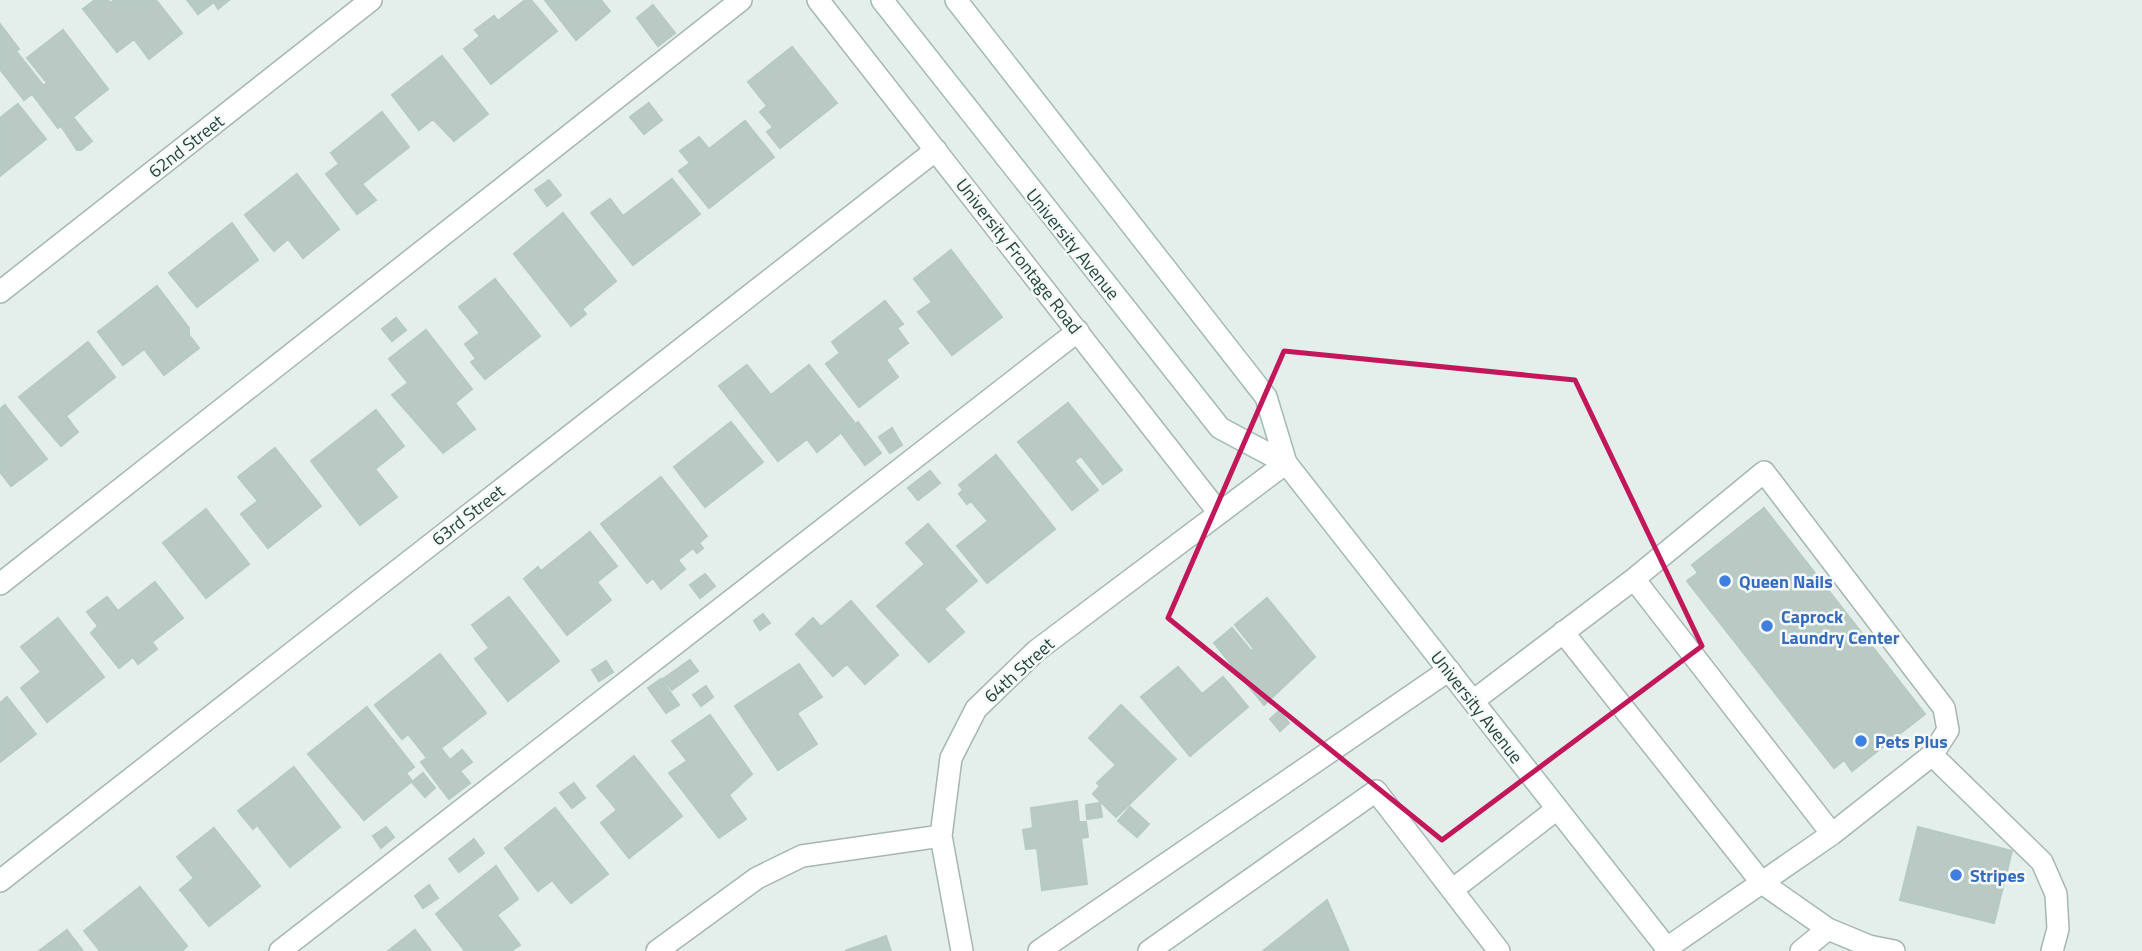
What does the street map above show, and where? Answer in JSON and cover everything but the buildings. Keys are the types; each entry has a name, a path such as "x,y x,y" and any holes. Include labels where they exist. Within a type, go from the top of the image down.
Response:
{"street":[{"name":"62nd Street","path":"0,292 371,0"},
{"path":"0,584 741,0"},
{"name":"University Frontage Road","path":"818,0 1219,513"},
{"name":"University Avenue","path":"882,0 1220,428 1286,463"},
{"name":"University Avenue","path":"956,0 1266,397 1286,463 1668,950"},
{"name":"63rd Street","path":"0,881 936,150"},
{"path":"280,951 1078,331"},
{"name":"64th Street","path":"962,951 941,836 951,758 976,709 1036,651 1286,463"},
{"path":"1473,701 1634,579 1764,472 1944,708 1948,730 1932,755 1832,834 1668,950"},
{"path":"1634,579 1832,834"},
{"path":"1563,632 1762,883 1828,929 1868,948 1894,951"},
{"path":"1039,951 1449,670"},
{"path":"1932,755 2042,862 2056,894 2059,929 2052,951"},
{"path":"1149,951 1376,792 1499,951"},
{"path":"1452,890 1558,809"},
{"path":"657,951 757,878 803,856 941,836"},
{"path":"1801,951 1828,929"}],"highlighted area":[{"path":"1284,351 1575,380 1702,646 1442,840 1168,618"}],"place":[{"name":"Queen Nails","path":"1725,581"},
{"name":"Caprock Laundry Center","path":"1767,626"},
{"name":"Pets Plus","path":"1861,741"},
{"name":"Stripes","path":"1956,875"}]}
